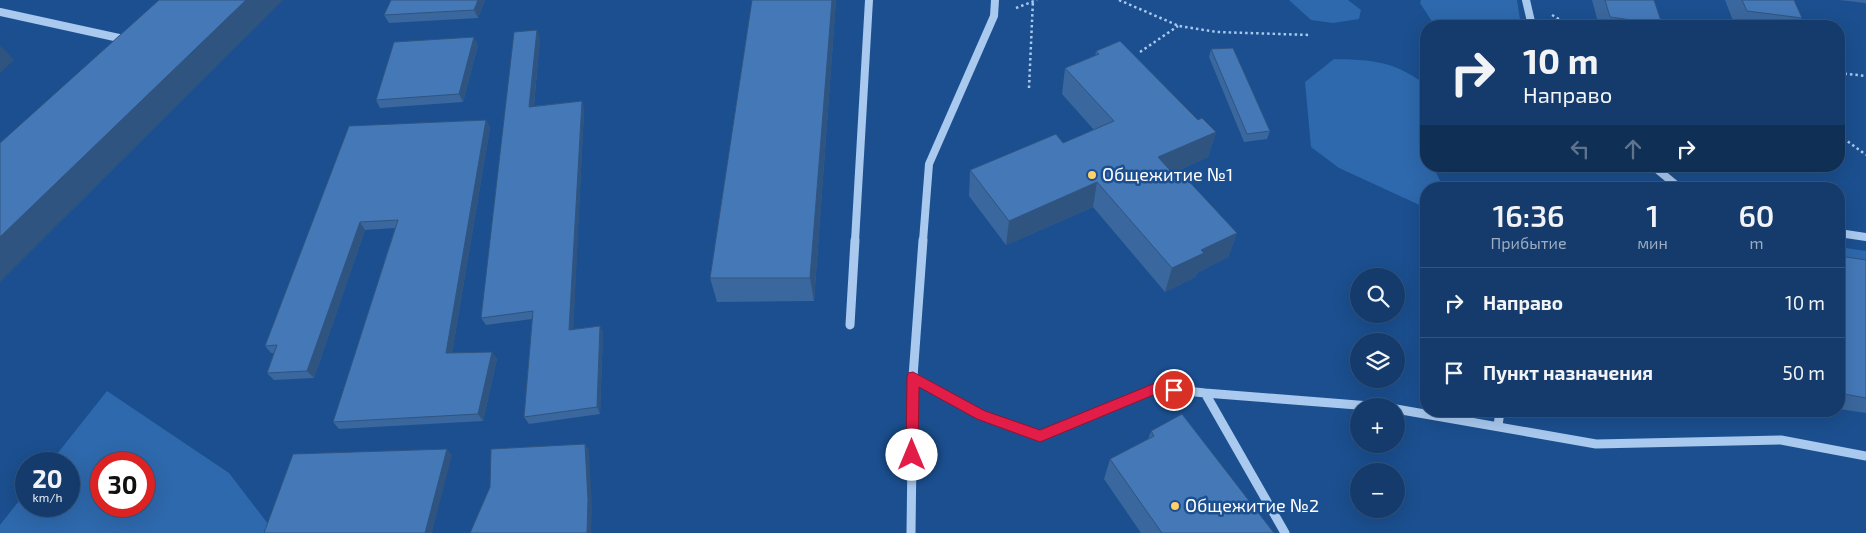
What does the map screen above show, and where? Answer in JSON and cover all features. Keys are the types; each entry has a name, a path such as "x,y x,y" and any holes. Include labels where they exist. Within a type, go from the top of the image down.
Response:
{"street":[{"path":"850,325 869,0"},
{"path":"911,533 913,377 929,164 994,16 994,0"},
{"path":"1526,0 1531,20"},
{"path":"0,12 119,38"},
{"path":"112,44 126,31"},
{"path":"1660,172 1669,182"},
{"path":"1845,234 1866,237"},
{"path":"913,377 981,415 1040,436 1158,388 1350,404"},
{"path":"1205,392 1285,533"},
{"path":"1405,410 1420,413"},
{"path":"1444,417 1596,444 1781,440 1866,456"},
{"path":"1498,426 1499,417"}],"path":[{"path":"1029,88 1033,0"},
{"path":"1118,0 1179,26 1217,32 1310,35"},
{"path":"1140,52 1179,26"},
{"path":"1845,73 1866,76"},
{"path":"1845,139 1866,155"}],"shaded area":[{"path":"1289,0 1348,0 1361,10 1359,19 1333,23 1311,20"},
{"path":"1421,0 1517,0 1520,20 1431,20 1420,3"},
{"path":"1334,59 1378,62 1398,68 1419,80 1420,172 1436,172 1441,182 1420,182 1420,205 1339,168 1311,147 1305,82"},
{"path":"1845,248 1866,251 1866,276 1845,273"},
{"path":"107,391 229,473 275,533 0,533 0,525 15,506 15,517 80,517 80,452 59,452"}],"building":[{"path":"159,0 246,0 0,237 0,143"},
{"path":"391,0 478,0 474,10 384,15"},
{"path":"752,0 832,0 810,278 710,278"},
{"path":"1605,0 1654,0 1661,20 1632,20 1610,17"},
{"path":"1742,0 1794,0 1802,18 1747,11"},
{"path":"537,30 529,107 582,101 569,330 600,326 597,407 524,417 533,311 481,318 514,32"},
{"path":"474,37 459,94 376,100 394,42"},
{"name":"Общежитие №1","path":"1120,41 1198,120 1202,118 1216,132 1158,157 1177,178 1184,176 1237,233 1201,250 1204,253 1172,268 1097,182 1009,221 970,170 1056,134 1063,143 1114,121 1065,68 1099,54 1096,51"},
{"path":"1233,48 1270,131 1247,134 1211,49"},
{"path":"486,120 446,353 492,352 478,414 333,422 398,220 360,222 307,371 267,373 277,345 265,346 349,126"},
{"path":"1845,257 1866,260 1866,398 1845,394"},
{"name":"Общежитие №2","path":"1182,414 1274,533 1162,533 1110,459 1154,436 1151,431"},
{"path":"585,444 588,500 587,533 470,533 490,487 491,449"},
{"path":"447,449 425,533 264,533 293,454"}],"place":[{"name":"Общежитие №1","path":"1092,175"},
{"name":"Общежитие №2","path":"1175,506"}],"route":[{"path":"912,455 913,377 981,415 1040,436 1158,388 1174,390"}]}
